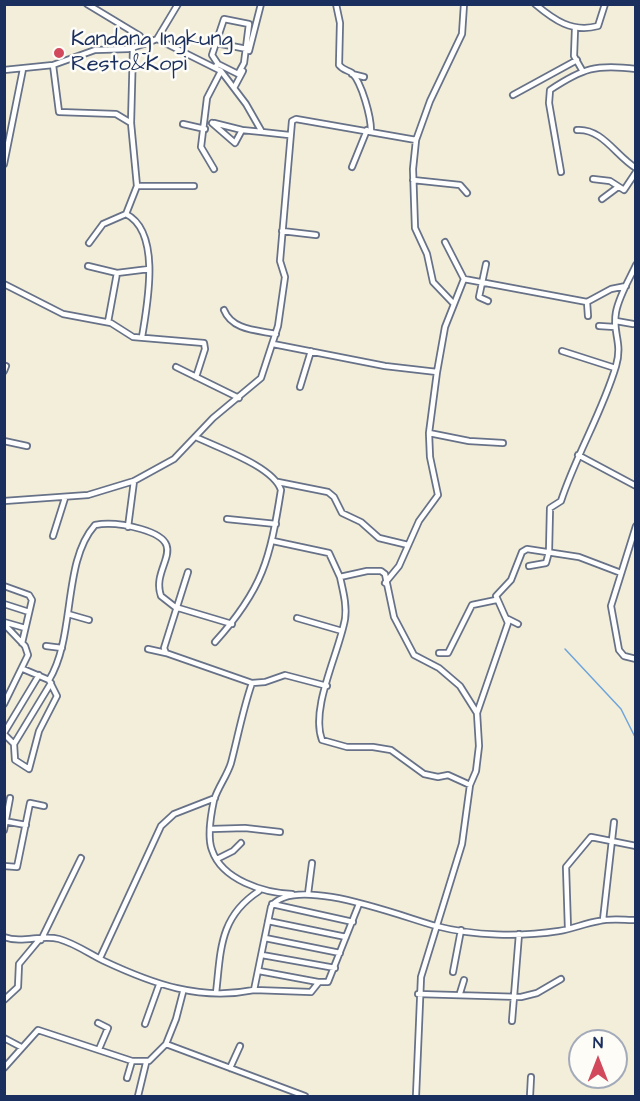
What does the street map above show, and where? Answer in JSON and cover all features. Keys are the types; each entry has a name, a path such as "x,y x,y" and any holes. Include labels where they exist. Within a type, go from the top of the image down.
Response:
{"street":[{"path":"87,4 140,36 140,45"},
{"path":"4,70 53,64 95,50 133,48 157,39 178,4"},
{"path":"234,88 248,60 255,19 261,4"},
{"path":"336,4 340,23 338,59 342,69 364,77"},
{"path":"453,303 434,284 427,254 415,228 413,180 416,140 430,101 462,34 464,4"},
{"path":"535,4 563,24 575,29 598,26 605,4"},
{"path":"157,39 224,70 238,74 244,63 249,24 224,19 212,55 217,65"},
{"path":"575,29 574,49 582,70"},
{"path":"216,44 247,49"},
{"path":"89,243 104,224 126,214 137,186 131,123 133,48"},
{"path":"513,95 577,60"},
{"path":"53,64 59,112 116,114 131,123"},
{"path":"561,172 548,94 582,70 605,65 636,69"},
{"path":"4,164 23,69"},
{"path":"224,70 262,132"},
{"path":"214,169 202,151 207,98 224,70"},
{"path":"352,74 369,112 369,130 352,167"},
{"path":"4,501 88,495 134,481 174,459 261,378 276,334 285,277 280,261 292,121 296,119 369,130 416,140"},
{"path":"206,121 242,130 290,135"},
{"path":"212,123 235,143 242,130"},
{"path":"183,124 205,129"},
{"path":"577,130 592,131 636,170 626,188 618,187 610,181 593,179"},
{"path":"413,180 460,185 467,193"},
{"path":"137,186 194,186"},
{"path":"602,199 618,187"},
{"path":"126,214 135,219 147,249 149,269 142,337"},
{"path":"282,231 316,235"},
{"path":"445,242 464,279"},
{"path":"486,264 479,297 488,301"},
{"path":"529,566 544,565 549,552 550,508 560,503 578,455 605,401 620,347 616,311 636,265"},
{"path":"88,266 117,273 149,269"},
{"path":"108,322 117,273"},
{"path":"385,583 399,566 419,521 439,494 430,457 429,433 445,327 464,279"},
{"path":"464,279 587,302 610,289 626,286"},
{"path":"4,284 63,314 108,322 127,335 204,343 206,349 196,376"},
{"path":"587,302 588,316"},
{"path":"224,310 229,322 276,334"},
{"path":"599,326 633,324"},
{"path":"273,344 385,366 437,372"},
{"path":"300,387 311,351"},
{"path":"562,351 615,368"},
{"path":"176,367 239,398"},
{"path":"429,433 469,441 503,443"},
{"path":"196,437 237,455 278,482 328,492 334,497 342,513 362,522 379,538 408,545"},
{"path":"4,441 27,446"},
{"path":"578,455 636,486"},
{"path":"129,526 134,481"},
{"path":"215,642 232,624 264,573 276,524 281,490 278,482"},
{"path":"53,536 65,498"},
{"path":"227,519 276,524"},
{"path":"23,669 50,682 57,699 39,731 28,769 15,760 14,744 50,682 62,648 79,556 89,531 95,525 129,526 156,534 166,542 168,551 159,592 164,600 175,607 232,624"},
{"path":"636,526 611,597 611,615 620,653 636,659"},
{"path":"273,541 329,553 340,578 345,610 319,725 322,740 356,748 373,747 391,750 424,774 438,777 448,775 470,785"},
{"path":"518,624 508,619 496,600 496,594 513,576 524,550 579,557 621,573"},
{"path":"340,578 367,571 381,571 398,626 414,656 439,668 455,681 477,713"},
{"path":"166,653 164,648 175,607 188,572"},
{"path":"4,586 31,597 22,643"},
{"path":"439,653 448,653 472,605 496,600"},
{"path":"4,604 29,612"},
{"path":"68,614 90,620"},
{"path":"297,618 342,631"},
{"path":"416,1096 418,994 424,966 462,844 470,785 476,771 479,746 477,713 508,619"},
{"path":"4,623 25,628"},
{"path":"4,623 22,643 28,655 4,704"},
{"path":"46,646 62,648"},
{"path":"148,649 252,683 265,682 285,675 327,686"},
{"path":"14,744 4,733 39,675"},
{"path":"252,683 238,729 231,763 215,798 211,829 210,846 217,859 239,879 260,891 308,894 359,904 437,926 461,930 519,934 568,929 603,920 636,920"},
{"path":"4,830 10,798"},
{"path":"100,958 161,826 174,814 215,798"},
{"path":"4,866 17,867 30,803 44,806"},
{"path":"5,821 26,825"},
{"path":"603,920 614,822"},
{"path":"211,829 246,828 280,832"},
{"path":"568,929 567,865 589,838 612,840 636,846"},
{"path":"217,859 233,851 241,843"},
{"path":"4,1000 18,987 18,967 40,940 81,858"},
{"path":"308,894 312,863"},
{"path":"216,993 225,929 242,904 260,891"},
{"path":"272,904 297,894"},
{"path":"254,990 272,904"},
{"path":"272,904 353,922"},
{"path":"259,971 328,982 359,904"},
{"path":"268,921 346,937"},
{"path":"453,972 461,930"},
{"path":"512,1021 519,934"},
{"path":"4,937 23,942 57,939 159,985 183,992 216,993 254,990 311,992 318,982"},
{"path":"265,938 340,953"},
{"path":"23,942 31,950"},
{"path":"262,955 334,968"},
{"path":"418,994 448,996 460,993 513,996 537,993 561,979"},
{"path":"460,993 464,980"},
{"path":"145,1024 159,985"},
{"path":"138,1096 146,1063 166,1044 183,992"},
{"path":"98,1023 108,1028 99,1049"},
{"path":"4,1068 38,1030 132,1061 146,1063"},
{"path":"4,1038 21,1047"},
{"path":"166,1044 305,1096"},
{"path":"230,1068 240,1046"},
{"path":"127,1078 132,1061"},
{"path":"530,1096 531,1077"}],"waterway":[{"path":"565,649 621,709 636,739"}],"place":[{"name":"Kandang Ingkung Resto&Kopi","path":"59,53"}]}
